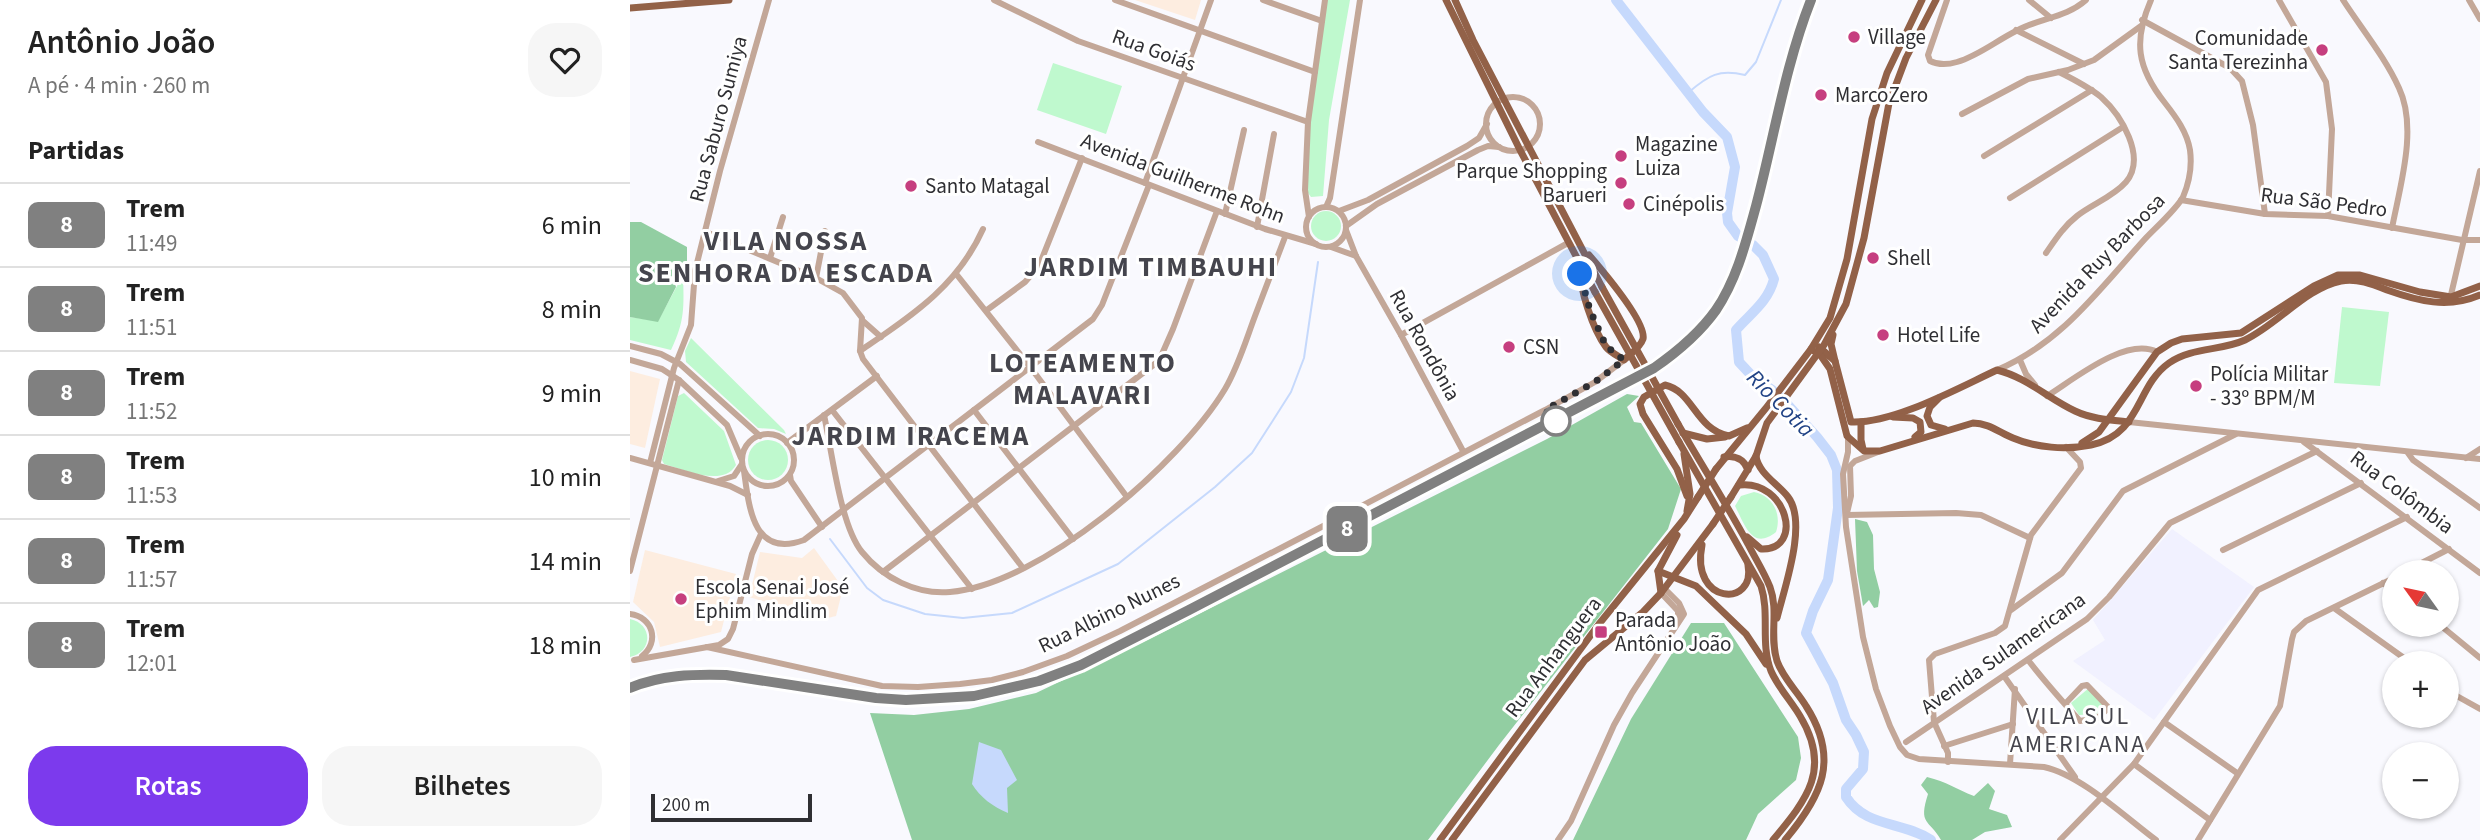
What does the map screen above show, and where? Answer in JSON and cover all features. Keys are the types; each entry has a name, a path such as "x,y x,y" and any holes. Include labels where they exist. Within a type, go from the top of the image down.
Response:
{"main road":[{"path":"630,8 729,0"},
{"path":"1446,0 1580,266 1598,289 1741,530 1771,589 1772,636 1781,670 1818,726 1825,761 1819,793 1785,840"},
{"path":"1455,0 1473,40 1580,244 1598,289 1765,596 1765,643 1771,670"},
{"path":"1769,411 1789,393 1816,349 1830,318 1842,282 1868,133 1876,104 1887,73 1922,0"},
{"path":"1864,451 1861,425 1851,422 1831,344 1855,279 1889,103 1906,58 1936,0"},
{"path":"1580,244 1618,292 1642,329 1643,339 1624,360 1606,346 1595,324 1583,291 1580,266"},
{"path":"2069,447 2092,438 2157,352 2171,342 2241,333 2314,286 2338,275 2360,275 2460,303 2480,295"},
{"path":"1816,349 1830,369 1847,436 1864,451 1880,451 1964,424 1980,423 2024,442 2069,447 2091,445 2109,439 2124,429 2156,377 2177,358 2244,340 2306,298 2341,281 2360,281 2416,299 2450,300 2480,286"},
{"path":"1769,411 1782,387 1835,328"},
{"path":"2186,338 2190,354"},
{"path":"2171,342 2177,358"},
{"path":"1816,349 1835,361"},
{"path":"1997,370 2008,373 2078,413 2129,422"},
{"name":"Avenida Ruy Barbosa","path":"1847,436 1861,425 1890,416 1997,370"},
{"path":"1689,502 1676,470 1643,414 1640,404 1644,397 1665,385 1670,386 1681,394 1707,426 1729,436"},
{"path":"1945,393 1930,407 1927,416 1930,425 1947,430"},
{"name":"Rua Anhanguera","path":"1440,840 1599,624 1684,519 1724,457 1769,411"},
{"name":"Rua Anhanguera","path":"1452,840 1585,660 1643,612 1702,541 1756,456 1769,411"},
{"path":"1890,416 1913,418 1920,422 1921,432 1899,445"},
{"path":"1683,433 1707,439 1729,436 1754,424"},
{"path":"1663,591 1658,571 1684,519 1689,502 1689,486 1681,445"},
{"path":"1756,456 1758,465 1789,498 1797,521 1788,574 1772,636"},
{"path":"1724,457 1738,458 1748,470"},
{"path":"1739,485 1757,485 1771,493 1778,500 1786,518 1782,540 1772,548 1755,546 1741,530"},
{"path":"1702,541 1700,570 1707,584 1718,592 1733,594 1740,591 1748,578 1747,560"},
{"path":"1658,571 1689,582 1746,634 1809,731 1814,746 1815,764 1810,790 1773,840"}],"street":[{"name":"Rua Saburo Sumiya","path":"654,464 676,362 691,325 694,273 725,151 769,0"},
{"name":"Rua Goiás","path":"994,0 1069,37 1308,122"},
{"path":"1115,0 1315,72"},
{"path":"822,527 791,481 794,458 787,443 775,435 760,436 747,445 743,466 753,518 761,534 774,542 788,545 804,540 822,527 883,478 1076,334 1098,313 1147,184 1211,0"},
{"path":"1263,0 1322,20"},
{"path":"1325,0 1308,122 1305,201 1308,236 1316,244 1356,256"},
{"path":"1326,207 1330,198 1360,0"},
{"path":"1947,0 1928,55 1930,61 1937,64 1959,61 2016,30 2068,13 2087,0"},
{"path":"2029,0 2051,18"},
{"name":"Avenida Ruy Barbosa","path":"1997,370 2036,351 2065,327 2181,200 2190,169 2189,146 2179,121 2145,75 2140,57 2141,23 2151,0"},
{"path":"2279,0 2326,82 2332,129 2328,216"},
{"path":"2343,0 2400,89 2404,107 2407,141 2392,228"},
{"path":"2469,0 2480,19"},
{"path":"1962,114 2028,79 2084,64 2141,23 2230,68 2242,80 2253,125 2265,214"},
{"path":"2016,30 2084,64"},
{"path":"2046,253 2067,223 2117,191 2128,180 2134,165 2134,150 2123,127 2103,99 2059,72"},
{"path":"1984,156 2092,90"},
{"path":"1305,201 1318,208 1326,207 1339,211 1368,200 1479,138 1490,113 1497,104 1506,99 1523,99 1536,110 1540,121 1539,132 1530,146 1509,151 1488,146 1478,150 1377,204 1346,228 1339,242 1328,247"},
{"path":"1487,124 1489,134 1499,147"},
{"path":"2010,198 2123,127"},
{"path":"883,572 1150,369 1163,354 1221,212 1244,130"},
{"path":"1257,227 1274,134"},
{"name":"Avenida Guilherme Rohn","path":"1038,142 1257,227 1316,244"},
{"path":"987,310 1025,282 1039,266 1082,158"},
{"path":"2450,300 2480,171"},
{"name":"Rua São Pedro","path":"2181,200 2265,214 2328,216 2462,240 2480,240"},
{"path":"824,415 844,509 857,544 883,572 891,578 925,591 951,592 972,589 1023,568 1073,539 1127,497 1185,440 1226,388 1286,237 1298,233 1318,208"},
{"path":"1339,211 1345,220 1346,228"},
{"path":"770,258 783,217"},
{"name":"Rua Rondônia","path":"1346,228 1356,256 1463,452"},
{"path":"860,351 918,310 957,275 983,229"},
{"path":"816,278 825,231"},
{"path":"706,232 816,278 843,293 863,321 881,337"},
{"path":"1401,335 1568,243"},
{"path":"957,275 987,310 1127,497"},
{"path":"863,321 860,351 863,359 1023,568"},
{"path":"630,346 661,354 676,362 760,436"},
{"path":"2020,360 2030,380 2044,393 2127,350 2144,348 2157,352"},
{"path":"630,360 673,374 727,425 743,466 752,481 764,486 778,485 790,474"},
{"name":"Rua Albino Nunes","path":"707,647 882,686 960,684 1023,672 1067,656 1121,631 1579,391 1624,360"},
{"path":"787,443 877,376"},
{"path":"630,570 654,464 679,380"},
{"path":"832,410 972,589"},
{"path":"974,411 1073,539"},
{"path":"2129,422 2480,460"},
{"path":"2011,610 2062,573 2123,491 2238,433"},
{"path":"1847,436 1848,452 1843,474 1847,539 1862,630 1877,689 1900,747 1907,755 1919,759 2052,768 2076,779 2156,840"},
{"name":"Rua Colômbia","path":"2302,441 2480,573"},
{"path":"1948,762 1934,722 1929,660 1935,654 1995,633 2006,625 2029,538 2081,468 2080,462 2069,447"},
{"path":"2466,458 2480,449"},
{"path":"1846,515 1850,506 1851,463 1880,451"},
{"name":"Avenida Sulamericana","path":"1906,742 2098,610 2170,523 2317,451"},
{"path":"2408,453 2413,460 2480,508"},
{"path":"630,458 716,481 748,495"},
{"path":"716,481 730,478 743,466"},
{"path":"2223,550 2361,483"},
{"path":"1846,515 1970,513 1997,521 2029,538"},
{"path":"2060,840 2134,764 2254,593 2407,517"},
{"path":"632,660 723,643 730,635 752,554 761,534"},
{"path":"2427,560 2449,549"},
{"path":"2198,840 2282,701 2294,632 2306,621 2382,584"},
{"path":"1558,840 1572,821 1614,725 1644,671 1678,624 1678,611 1663,591"},
{"path":"630,606 634,614 650,626 653,633 652,643 645,654 632,660"},
{"path":"2334,608 2394,651"},
{"path":"730,635 743,654"},
{"path":"2455,637 2480,658"},
{"path":"652,643 656,650 666,654"},
{"path":"2028,660 2065,704 2080,721 2092,720 2108,710 2108,705 2087,685 2082,685 2065,704"},
{"path":"2004,676 2076,779"},
{"path":"2011,764 2015,689"},
{"path":"2459,697 2480,709"},
{"path":"2164,722 2237,774"},
{"path":"1944,746 2013,724"},
{"path":"2134,764 2210,820"}],"shaded area":[{"path":"1135,0 1201,0 1195,20"},
{"path":"630,371 660,379 645,448 630,444"},
{"path":"2172,529 2254,587 2154,720 2073,661 2105,640 2093,620"},
{"path":"814,548 843,588 836,616 814,616 749,597 760,552 802,558"},
{"name":"Escola Senai José Ephim Mindlim","path":"645,550 736,574 721,632 660,647 654,622 633,602"}],"green space":[{"path":"1327,0 1350,0 1329,120 1323,196 1311,197 1306,190 1309,115"},
{"path":"1053,63 1122,86 1106,134 1037,110"},
{"path":"1326,211 1337,215 1341,226 1337,237 1326,241 1315,237 1311,226 1315,215"},
{"path":"630,222 641,222 687,247 687,271 674,272 676,287 658,322 630,317"},
{"path":"683,275 683,314 671,350 630,340 630,317 658,321"},
{"path":"2342,307 2389,312 2380,386 2334,383"},
{"path":"691,338 786,434 774,429 758,428 686,362 685,351"},
{"path":"684,393 724,431 736,465 730,472 713,476 702,475 664,464 662,460 678,396"},
{"path":"1627,394 1639,396 1627,407 1634,422 1641,423 1681,489 1668,529 1428,840 912,840 870,713 914,715 969,709 1036,693 1547,439"},
{"path":"768,440 776,441 782,446 787,452 787,468 782,474 776,479 768,480 760,479 754,474 749,468 748,460 749,452 754,446 760,441"},
{"path":"1754,492 1766,497 1777,512 1776,532 1761,539 1746,528 1735,506 1741,496"},
{"path":"1855,519 1867,522 1873,535 1874,569 1880,592 1878,607 1874,608 1869,600 1863,606 1857,571"},
{"path":"630,619 643,626 647,638 643,650 630,657"},
{"path":"1691,623 1724,623 1798,737 1801,758 1796,780 1758,814 1746,840 1573,840 1631,719"},
{"path":"2089,688 2103,706 2096,714 2079,715 2071,703"},
{"path":"1927,777 1974,796 1988,783 1995,791 1989,809 2007,815 2012,827 1985,832 1972,840 1941,840 1925,817 1928,794 1921,785"}],"water":[{"path":"979,742 1001,750 1017,780 1007,788 1008,813 987,801 972,784"}],"waterway":[{"name":"Rio Cotia","path":"1616,0 1703,112 1727,137 1735,167 1727,213 1728,222 1738,236 1763,255 1774,279 1763,301 1736,330 1739,362 1788,405 1831,455 1837,470 1838,508 1828,580 1806,633 1833,683 1846,720 1864,752 1863,769 1846,789 1846,797 1864,814 1931,840"},
{"path":"1689,92 1703,81 1721,73 1745,75 1756,62 1781,0"},
{"path":"830,539 867,588 883,600 925,614 963,618 1012,613 1118,564 1215,487 1252,453 1291,392 1304,358 1318,262"}],"railway":[{"path":"630,688 660,679 721,675 876,698 924,700 987,694 1037,682 1085,662 1170,620 1654,368 1702,327 1723,299 1734,275 1754,211 1793,51 1811,0"}],"train":[{"name":"8","path":"630,688 676,676 726,675 876,698 906,700 974,696 1039,681 1081,665 1654,368 1685,346 1704,325 1727,292 1735,274 1749,233 1790,64 1811,0"}],"place":[{"name":"Village","path":"1854,37"},
{"name":"Comunidade Santa Terezinha","path":"2322,50"},
{"name":"MarcoZero","path":"1821,95"},
{"name":"Magazine Luiza","path":"1621,156"},
{"name":"Parque Shopping Barueri","path":"1621,183"},
{"name":"Santo Matagal","path":"911,186"},
{"name":"Cinépolis","path":"1629,204"},
{"name":"Shell","path":"1873,258"},
{"name":"Hotel Life","path":"1883,335"},
{"name":"CSN","path":"1509,347"},
{"name":"Polícia Militar - 33º BPM/M","path":"2196,386"},
{"name":"Escola Senai José Ephim Mindlim","path":"681,599"},
{"name":"Parada Antônio João","path":"1601,632"}],"district":[{"name":"VILA NOSSA SENHORA DA ESCADA","path":"786,256"},
{"name":"JARDIM TIMBAUHI","path":"1151,266"},
{"name":"LOTEAMENTO MALAVARI","path":"1083,378"},
{"name":"JARDIM IRACEMA","path":"911,435"},
{"name":"VILA SUL AMERICANA","path":"2078,730"}],"route":[{"path":"1556,421 1545,410 1595,382 1624,360 1606,346 1583,291 1580,274"}]}
